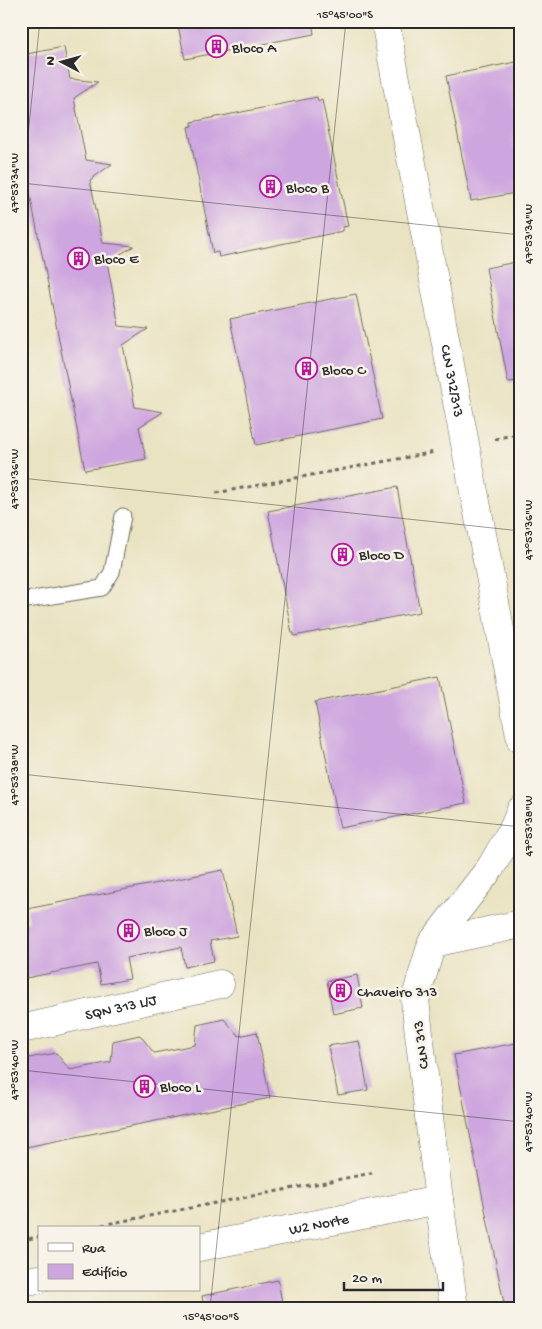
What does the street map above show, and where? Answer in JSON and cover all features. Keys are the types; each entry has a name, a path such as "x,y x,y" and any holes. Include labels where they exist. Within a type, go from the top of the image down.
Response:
{"street":[{"name":"CLN 312/313","path":"384,21 521,740"},
{"name":"CLN 313","path":"454,1308 415,1000 432,943 491,866 514,827 521,810"},
{"path":"432,943 521,924"},
{"name":"SQN 313 L/J","path":"21,1029 220,984"},
{"name":"W2 Norte","path":"200,1247 439,1200"},
{"path":"21,1282 38,1279"}],"lane":[{"path":"21,601 102,588 112,572 122,516"}],"path":[{"path":"216,493 466,446 521,433"},
{"path":"96,1226 372,1173"},
{"path":"21,1240 38,1237"}],"building":[{"name":"Bloco A","path":"177,21 312,21 314,34 185,59"},
{"name":"Bloco E","path":"64,47 70,79 98,82 74,98 86,160 112,164 90,180 103,243 134,246 107,262 119,326 148,329 123,345 135,407 163,412 139,427 146,459 85,470 21,149 21,55"},
{"path":"521,61 521,192 471,201 446,76"},
{"name":"Bloco B","path":"317,97 318,102 322,100 348,226 343,227 343,231 219,257 218,252 213,253 188,127 192,126 192,122"},
{"path":"521,261 521,381 508,382 486,268"},
{"name":"Bloco C","path":"356,294 382,419 256,445 230,319"},
{"name":"Bloco D","path":"397,487 420,612 294,636 268,511"},
{"path":"440,677 466,803 340,828 315,702"},
{"name":"Bloco J","path":"223,870 237,936 210,941 214,961 185,967 181,947 126,958 130,979 101,984 97,964 21,979 21,924 29,921 27,909"},
{"path":"357,975 363,1008 333,1014 327,981"},
{"name":"Bloco L","path":"224,1019 239,1036 257,1032 270,1098 21,1148 21,1079 27,1078 29,1058 56,1053 70,1070 111,1062 113,1041 140,1035 154,1053 195,1045 197,1025"},
{"path":"359,1041 368,1090 338,1095 328,1046"},
{"path":"521,1042 521,1308 505,1308 454,1055"},
{"path":"278,1280 283,1308 204,1308 202,1296"}],"place":[{"name":"Bloco A","path":"216,47"},
{"name":"Bloco B","path":"270,187"},
{"name":"Bloco E","path":"78,258"},
{"name":"Bloco C","path":"306,369"},
{"name":"Bloco D","path":"343,554"},
{"name":"Bloco J","path":"128,930"},
{"name":"Chaveiro 313","path":"341,991"},
{"name":"Bloco L","path":"144,1086"}]}
